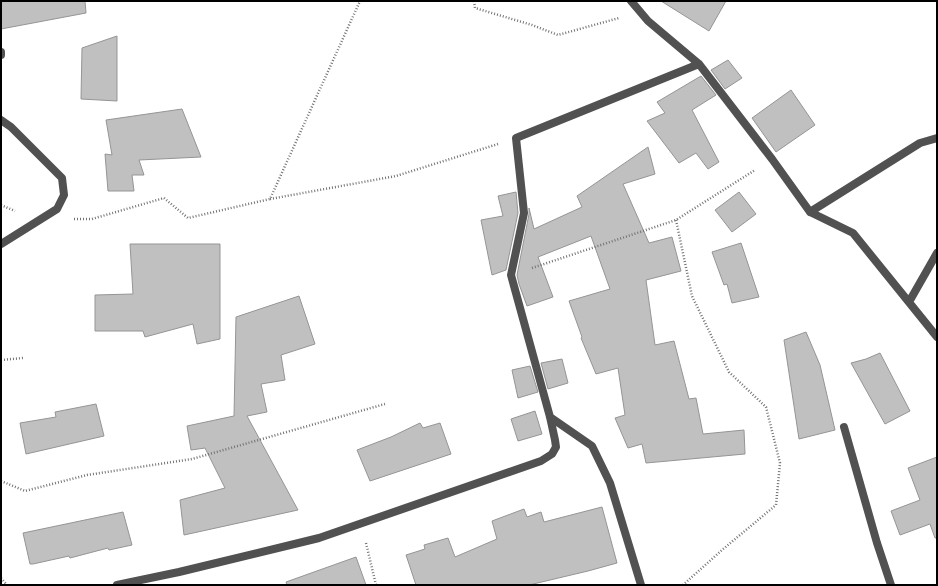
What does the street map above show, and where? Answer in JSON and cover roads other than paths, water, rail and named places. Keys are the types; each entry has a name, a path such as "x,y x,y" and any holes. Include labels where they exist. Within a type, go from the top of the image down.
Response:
{"street":[{"path":"631,1 648,22 699,64 772,159 810,212 853,233 937,337"},
{"path":"117,585 179,572 319,538 541,461 552,454 556,447 550,417 511,275 524,213 516,138 699,64"},
{"path":"1,120 11,127 62,178 64,195 57,209 1,244"},
{"path":"810,212 920,143 937,138"},
{"path":"909,302 937,253"},
{"path":"550,417 592,446 610,483 641,585"},
{"path":"844,428 877,543 891,585"}]}
